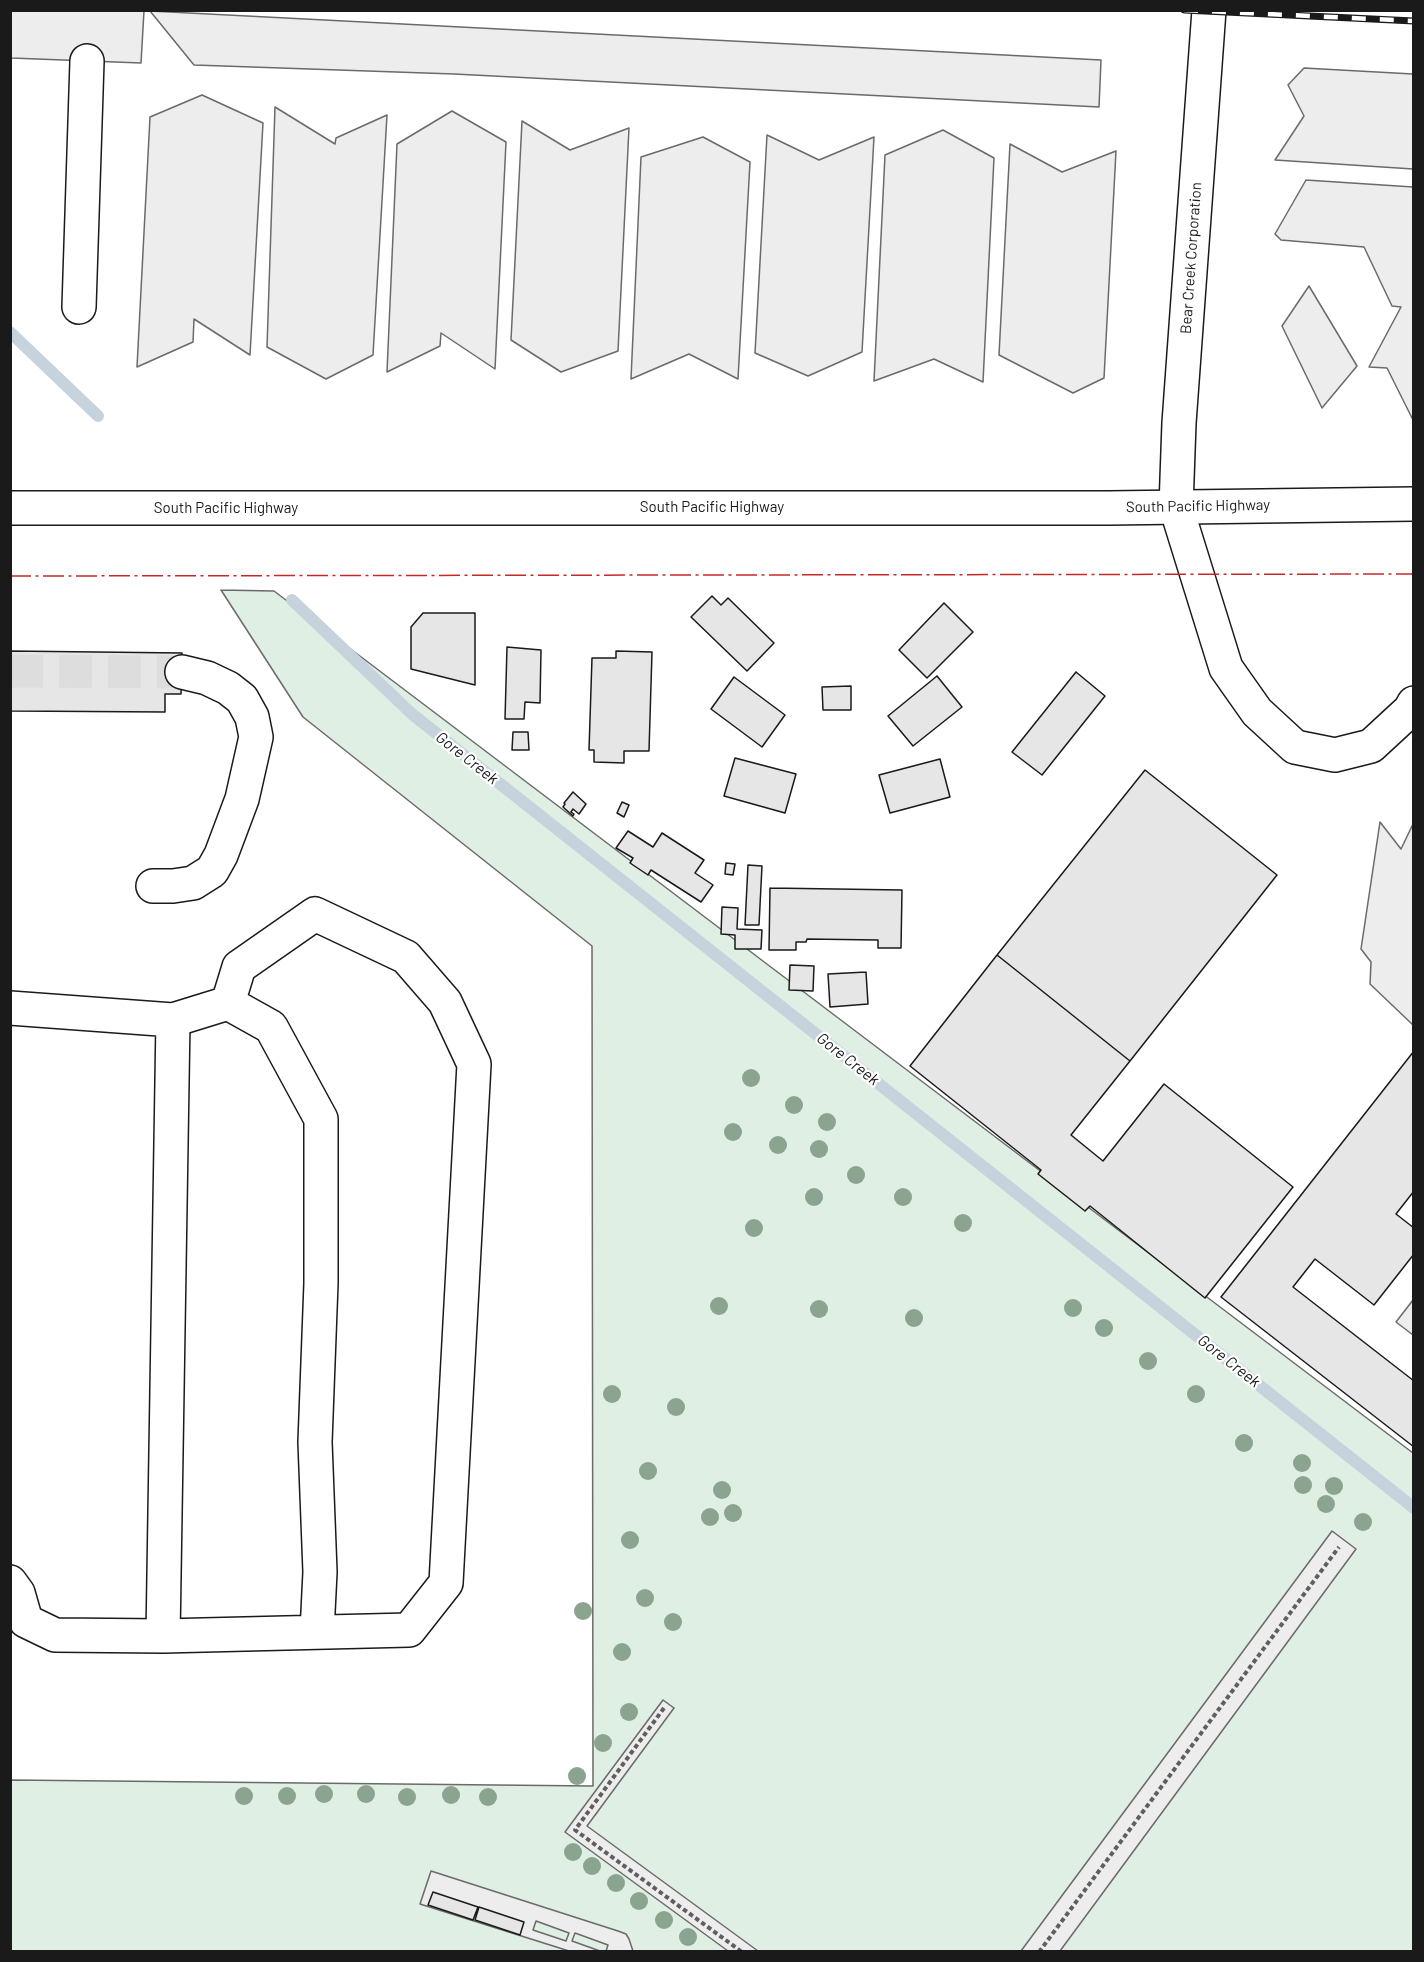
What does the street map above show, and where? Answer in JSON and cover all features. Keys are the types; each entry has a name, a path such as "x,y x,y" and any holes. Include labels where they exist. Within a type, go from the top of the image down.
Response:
{"main road":[{"name":"Bear Creek Corporation","path":"1209,10 1179,423 1176,507 1226,668 1257,712 1295,747 1335,755 1371,746 1410,710 1413,703"},
{"path":"78,307 87,61"},
{"name":"South Pacific Highway","path":"10,508 1176,507 1413,504"},
{"path":"153,886 194,883 212,871 221,855 242,799 256,737 252,717 242,699 228,688 207,678 182,672"},
{"path":"10,1582 18,1593 26,1621 55,1635 163,1636 410,1630 446,1583 474,1064 445,1002 406,957 315,914 239,968 228,1003"},
{"path":"10,1008 173,1020 228,1003 271,1027 321,1119 321,1282 315,1442 320,1572 317,1632"},
{"path":"163,1636 173,1020"}],"path":[{"path":"1039,1952 1339,1548"},
{"path":"664,1708 575,1830 742,1952"}],"green space":[{"path":"221,590 274,591 1413,1453 1413,1951 11,1952 11,1780 593,1786 592,946 303,717"}],"shaded area":[{"path":"11,11 144,11 141,63 11,58"},
{"path":"150,11 1101,60 1099,107 454,74 194,65"},
{"path":"1304,68 1413,74 1413,169 1275,160 1304,116 1288,85"},
{"path":"202,95 263,123 250,355 194,319 193,342 137,367 150,117"},
{"path":"275,107 335,144 336,138 387,115 373,355 326,379 267,347"},
{"path":"452,111 506,142 495,369 441,333 440,346 387,372 397,144"},
{"path":"522,121 570,150 629,128 618,351 561,372 511,340"},
{"path":"943,130 994,158 983,382 934,359 874,381 885,155"},
{"path":"767,135 819,160 874,137 862,352 808,376 755,353"},
{"path":"703,137 750,162 738,379 689,354 631,379 641,157"},
{"path":"1010,144 1062,172 1116,151 1104,378 1073,393 999,355"},
{"path":"1306,180 1413,187 1413,420 1387,368 1369,367 1401,307 1392,306 1364,247 1281,240 1275,234"},
{"path":"1309,286 1357,366 1322,408 1282,326"},
{"path":"1380,822 1401,849 1413,824 1413,1025 1370,984 1371,962 1361,949"},
{"path":"1413,1300 1413,1335 1396,1322"},
{"path":"1332,1531 1356,1549 1060,1951 1021,1951"},
{"path":"663,1700 674,1708 587,1826 758,1951 728,1951 565,1832"},
{"path":"431,1871 626,1934 633,1951 606,1951 608,1945 575,1933 572,1941 600,1951 569,1951 420,1904","holes":["536,1921 569,1933 566,1941 533,1930"]}],"building":[{"path":"712,596 721,605 728,598 774,643 747,671 691,617"},
{"path":"944,603 973,632 927,678 899,650"},
{"path":"423,613 475,613 475,685 411,669 411,627"},
{"path":"507,647 541,650 540,703 525,702 524,719 505,719"},
{"path":"10,651 182,653 181,694 165,694 165,712 10,711"},
{"path":"616,651 652,652 649,751 624,751 624,763 594,762 594,750 589,750 592,658 616,658"},
{"path":"1076,672 1105,696 1042,775 1012,752"},
{"path":"937,676 962,707 913,746 888,716"},
{"path":"734,677 785,715 762,747 711,709"},
{"path":"851,686 851,710 823,710 822,687"},
{"path":"513,732 528,732 529,750 512,750"},
{"path":"735,758 796,774 785,813 724,796"},
{"path":"940,759 950,797 890,813 879,775"},
{"path":"1145,770 1277,875 1130,1061 997,955"},
{"path":"573,792 586,804 579,814 573,809 571,812 573,816 563,807"},
{"path":"622,802 629,805 624,817 617,813"},
{"path":"628,831 653,847 662,833 704,860 695,873 713,885 701,902 651,870 648,875 630,863 633,858 616,848"},
{"path":"726,863 735,864 733,875 725,874"},
{"path":"748,865 762,866 759,925 745,925"},
{"path":"770,888 902,890 901,948 878,948 878,940 807,939 806,942 796,942 796,950 769,950"},
{"path":"722,907 738,908 737,929 762,930 761,949 735,949 735,935 721,934"},
{"path":"997,955 1130,1061 1071,1135 1103,1161 1164,1084 1293,1187 1205,1298 1090,1206 1085,1211 1038,1174 1041,1170 910,1066"},
{"path":"790,965 814,966 813,991 789,990"},
{"path":"866,972 868,1004 830,1007 828,974"},
{"path":"1414,1051 1414,1191 1396,1214 1414,1228 1414,1254 1374,1305 1315,1259 1293,1287 1414,1381 1414,1447 1221,1297"},
{"path":"433,1892 478,1907 473,1920 428,1905"},
{"path":"479,1907 524,1922 520,1935 475,1920"}],"waterway":[{"name":"Gore Creek","path":"10,332 98,416"},
{"name":"Gore Creek","path":"292,600 412,714 1414,1508"}],"tunnel":[{"path":"10,671 182,672"}],"railway":[{"path":"1184,10 1414,21"}],"power":[{"path":"10,576 1414,574"}]}
